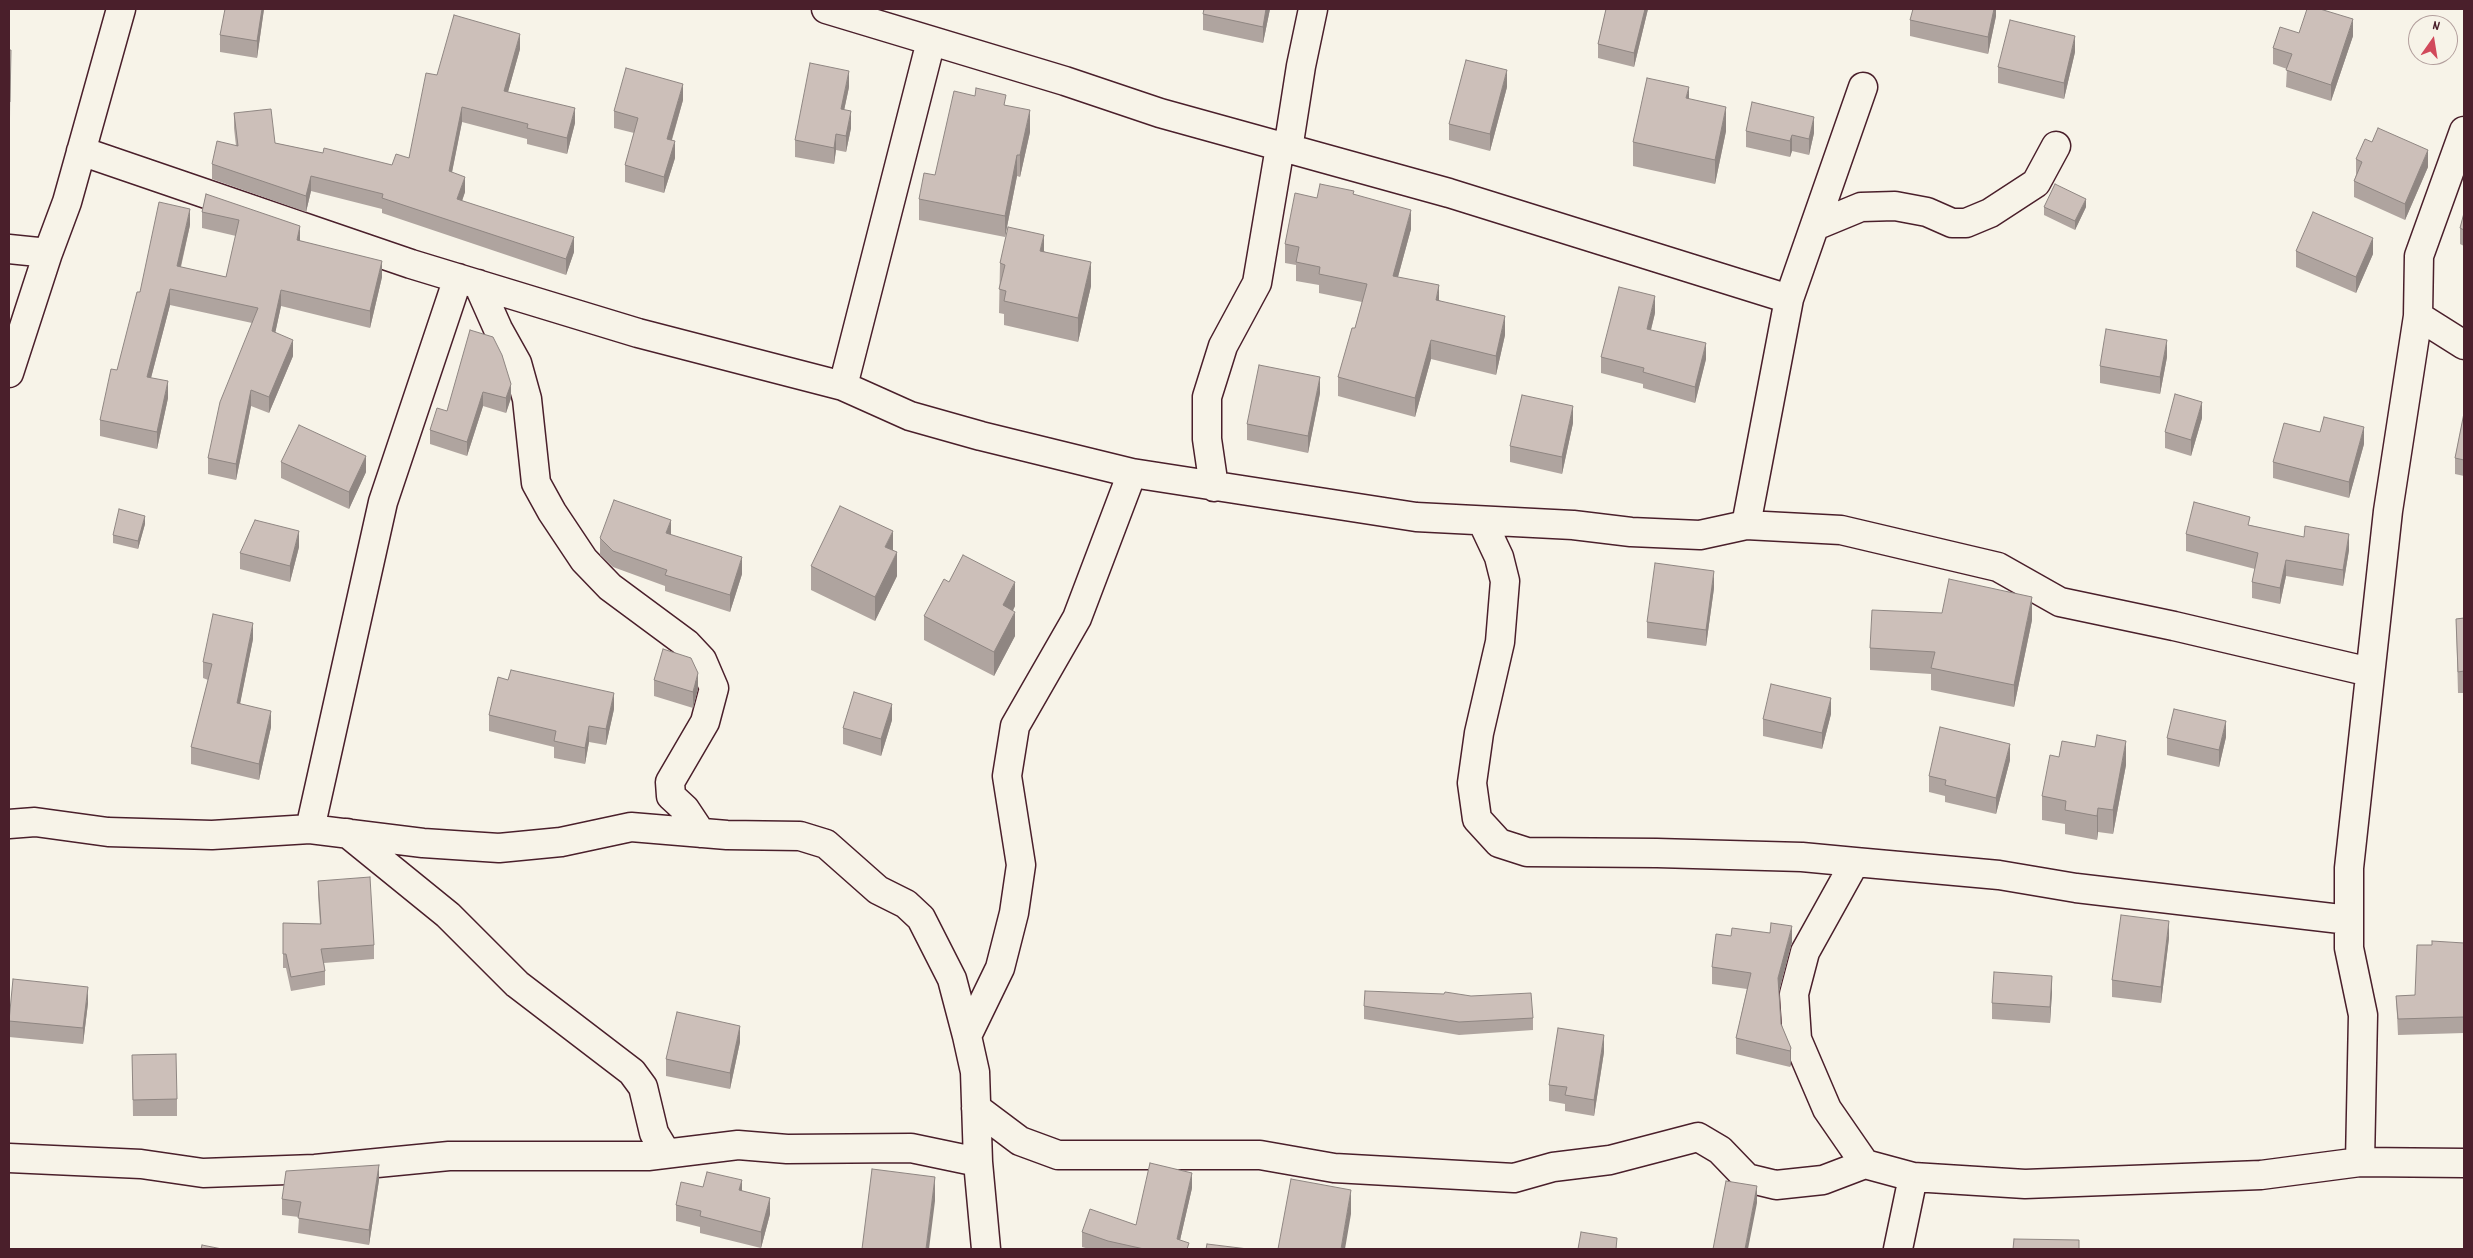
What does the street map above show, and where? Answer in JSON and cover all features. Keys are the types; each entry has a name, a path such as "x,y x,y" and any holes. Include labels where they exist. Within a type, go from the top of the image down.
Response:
{"street":[{"path":"9,373 48,253 67,202 121,9"},
{"path":"826,9 1284,148 1449,193 1788,299"},
{"path":"1214,487 1207,439 1207,397 1223,346 1257,282 1313,9"},
{"path":"843,386 931,41"},
{"path":"1746,525 1788,299 1863,87"},
{"path":"2360,1162 2363,1015 2349,948 2348,868 2388,511 2418,316 2418,256 2464,131"},
{"path":"1815,226 1861,207 1895,206 1927,212 1952,223 1966,223 1990,213 2036,183 2056,146"},
{"path":"81,151 411,264 638,333 843,386 910,416 981,436 1132,473 1416,517 1574,525 1631,532 1700,535 1746,525 1841,530 1998,568 2060,602 2174,626 2370,672"},
{"path":"9,249 48,253"},
{"path":"310,829 383,502 468,281"},
{"path":"468,281 517,363 527,399 536,484 552,512 584,560 610,587 687,644 702,660 714,688 705,722 670,782 671,796 685,809 701,833"},
{"path":"2418,316 2464,345"},
{"path":"967,1036 1000,968 1014,913 1021,865 1007,776 1015,726 1077,618 1132,473"},
{"path":"1482,521 1499,557 1505,581 1500,642 1480,733 1472,783 1477,819 1499,843 1526,852 1657,852 1802,858 1999,875 2076,888 2349,920"},
{"path":"9,824 35,822 108,832 212,835 310,829 423,843 499,848 561,842 631,827 701,833 800,836 826,844 878,890 906,904 921,918 952,980 975,1072 978,1162 986,1249"},
{"path":"346,832 448,915 517,984 632,1072 643,1087 654,1133 666,1153"},
{"path":"1855,862 1805,952 1794,994 1798,1039 1827,1108 1865,1164"},
{"path":"976,1108 1020,1140 1058,1155 1260,1154 1334,1168 1514,1178 1553,1167 1610,1160 1698,1136 1720,1150 1747,1178 1776,1185 1823,1180 1865,1164 1912,1177 2025,1184 2261,1175 2360,1162 2464,1164"},
{"path":"9,1158 141,1164 204,1173 315,1169 449,1156 648,1156 738,1145 849,1149 911,1148 978,1162"},
{"path":"1898,1249 1912,1177"}],"building":[{"path":"225,9 262,9 257,41 220,35"},
{"path":"1204,9 1266,9 1263,27 1203,14"},
{"path":"1606,9 1645,9 1634,53 1598,44"},
{"path":"1913,9 1994,9 1988,37 1910,20"},
{"path":"2307,9 2320,9 2353,19 2331,85 2286,70 2292,54 2273,48 2280,27 2299,33"},
{"path":"454,15 520,34 504,91 575,108 567,138 527,128 528,124 462,107 449,171 465,177 457,199 574,237 566,259 382,198 383,194 311,176 306,196 212,164 217,141 238,146 234,113 271,109 275,143 323,153 324,148 392,165 396,154 409,158 426,73 437,75"},
{"path":"2010,20 2075,36 2064,83 1998,67"},
{"path":"9,50 11,50 10,102 9,102"},
{"path":"1466,60 1507,70 1490,134 1449,124"},
{"path":"810,63 849,71 841,109 851,111 846,136 836,134 834,148 795,140"},
{"path":"626,68 683,84 667,139 675,141 664,177 625,165 638,118 614,111"},
{"path":"1647,78 1689,87 1686,98 1726,107 1715,160 1633,142"},
{"path":"976,88 1006,95 1004,105 1030,110 1020,155 1017,155 1005,216 919,199 924,173 935,175 954,91 975,96"},
{"path":"1752,102 1814,117 1809,139 1792,135 1790,141 1746,131"},
{"path":"2378,128 2428,150 2405,204 2354,181 2362,162 2356,159 2365,139 2372,142"},
{"path":"1320,184 1354,191 1353,194 1411,210 1393,276 1439,285 1436,300 1505,316 1496,356 1431,340 1415,398 1338,377 1352,328 1355,328 1367,284 1319,274 1320,267 1296,262 1299,247 1285,244 1295,193 1317,198"},
{"path":"2055,184 2086,199 2075,221 2044,207"},
{"path":"206,194 300,226 297,240 382,261 370,311 281,290 272,331 293,340 269,397 251,390 236,464 208,458 220,402 258,308 170,289 147,377 168,381 157,432 100,420 111,369 117,370 137,292 140,292 159,202 190,209 177,266 226,277 239,220 202,212"},
{"path":"2313,212 2373,238 2356,277 2296,251"},
{"path":"2464,213 2464,230 2460,228"},
{"path":"1008,227 1044,235 1040,251 1091,262 1078,318 1004,301 1006,291 999,289 1005,265 1000,263"},
{"path":"1619,287 1655,296 1647,329 1706,343 1695,387 1643,372 1644,368 1601,357"},
{"path":"2106,329 2167,340 2160,377 2100,366"},
{"path":"470,330 493,337 502,355 511,384 506,398 483,392 467,442 430,430 437,408 447,411"},
{"path":"1259,365 1320,377 1308,436 1247,424"},
{"path":"2175,394 2202,402 2191,440 2165,432"},
{"path":"1522,395 1573,406 1562,457 1510,446"},
{"path":"2464,413 2464,460 2455,458"},
{"path":"2324,417 2364,427 2349,482 2273,462 2284,423 2320,432"},
{"path":"299,425 366,456 349,492 281,462"},
{"path":"614,500 671,520 666,533 742,557 730,595 665,575 667,570 613,551 600,538"},
{"path":"2194,502 2250,517 2248,525 2304,537 2305,526 2349,534 2343,570 2286,560 2280,588 2252,582 2258,553 2186,534"},
{"path":"840,506 893,531 885,547 897,552 875,597 811,566"},
{"path":"119,509 145,516 138,541 113,535"},
{"path":"255,520 299,531 290,566 240,553"},
{"path":"963,555 1015,582 1003,605 1015,612 994,652 924,616 944,579 949,582"},
{"path":"1655,563 1714,571 1706,630 1647,622"},
{"path":"1949,579 2032,597 2014,685 1931,668 1935,652 1870,648 1872,610 1942,613"},
{"path":"213,614 253,623 237,703 271,711 259,764 191,747 212,664 203,662"},
{"path":"2464,618 2464,671 2458,672 2456,619"},
{"path":"663,649 691,658 698,673 693,692 654,680"},
{"path":"511,670 614,693 606,729 589,726 585,748 554,741 556,731 489,715 498,677 508,680"},
{"path":"1771,684 1831,698 1822,733 1763,719"},
{"path":"854,692 892,704 881,739 843,728"},
{"path":"2174,709 2226,721 2219,750 2167,738"},
{"path":"1940,727 2010,744 1996,798 1945,785 1946,780 1929,776"},
{"path":"2097,735 2126,741 2113,810 2098,808 2097,816 2065,810 2066,801 2042,796 2050,755 2059,757 2062,741 2095,747"},
{"path":"370,877 374,945 321,949 325,971 291,977 286,954 283,954 283,923 321,924 318,881"},
{"path":"2121,915 2169,921 2161,987 2112,980"},
{"path":"1771,923 1792,926 1778,978 1781,1024 1791,1048 1790,1051 1736,1038 1751,973 1712,967 1716,934 1731,936 1732,928 1770,933"},
{"path":"2432,941 2464,943 2464,1017 2398,1019 2396,996 2415,995 2417,945 2432,945"},
{"path":"1994,972 2052,976 2050,1007 1992,1003"},
{"path":"13,979 88,987 83,1028 9,1021"},
{"path":"1365,991 1444,994 1445,992 1471,996 1531,993 1533,1018 1459,1022 1364,1006"},
{"path":"677,1012 740,1026 730,1073 666,1059"},
{"path":"1558,1028 1604,1035 1594,1100 1565,1095 1567,1087 1549,1085"},
{"path":"176,1054 177,1099 133,1100 132,1055"},
{"path":"1150,1163 1192,1173 1177,1239 1189,1243 1187,1249 1144,1249 1108,1241 1082,1232 1090,1209 1136,1225"},
{"path":"379,1165 369,1230 298,1218 301,1202 282,1199 286,1171"},
{"path":"872,1169 935,1177 926,1249 862,1249"},
{"path":"707,1172 742,1180 739,1190 770,1198 761,1232 700,1216 701,1211 676,1205 681,1182 703,1187"},
{"path":"1291,1179 1351,1190 1341,1249 1278,1249"},
{"path":"1726,1181 1757,1186 1745,1249 1713,1249"},
{"path":"1581,1232 1617,1238 1616,1249 1578,1249"},
{"path":"2014,1239 2079,1240 2079,1249 2013,1249"},
{"path":"1207,1244 1248,1249 1206,1249"},
{"path":"202,1245 222,1249 201,1249"}]}
